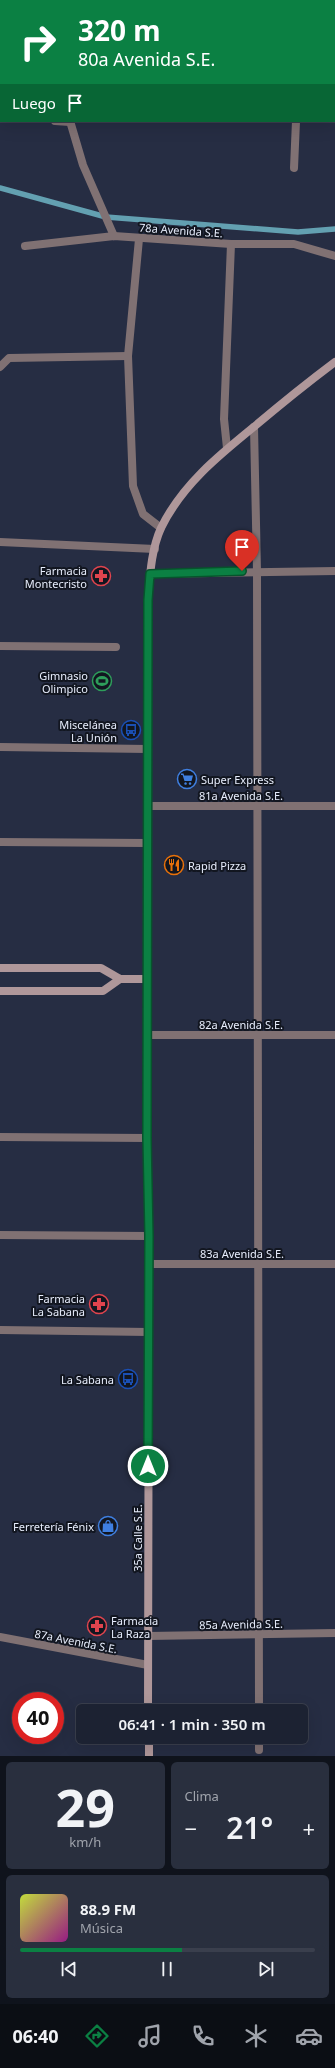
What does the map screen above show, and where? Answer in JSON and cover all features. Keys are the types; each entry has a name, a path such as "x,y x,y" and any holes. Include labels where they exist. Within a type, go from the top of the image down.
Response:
{"street":[{"path":"70,122 83,165 114,236"},
{"path":"294,168 296,122"},
{"name":"78a Avenida S.E.","path":"25,246 114,236 231,244 294,244 335,256"},
{"path":"139,238 128,356 133,486 143,514 161,528"},
{"path":"227,448 224,419 231,244"},
{"path":"0,367 9,358 128,356"},
{"name":"35a Calle S.E.","path":"148,1704 149,1236 147,1138 147,979 148,600 150,574 161,528 189,484 227,448 295,392 335,362"},
{"path":"254,427 257,571 258,806 259,1704"},
{"path":"0,542 155,549"},
{"path":"150,574 257,571 335,571"},
{"path":"0,646 116,647"},
{"path":"0,747 148,749"},
{"name":"81a Avenida S.E.","path":"148,806 335,806"},
{"path":"0,842 148,843"},
{"path":"0,968 101,968 120,979 147,979"},
{"path":"0,991 103,991 120,979"},
{"name":"82a Avenida S.E.","path":"147,1035 335,1035"},
{"path":"0,1137 147,1138"},
{"path":"0,1235 149,1236"},
{"name":"83a Avenida S.E.","path":"149,1264 335,1264"},
{"path":"0,1330 149,1332"},
{"name":"85a Avenida S.E.","path":"148,1636 335,1633"},
{"name":"87a Avenida S.E.","path":"0,1637 148,1665"},
{"path":"149,1744 149,1756"},
{"path":"259,1744 259,1750"}],"waterway":[{"path":"0,188 106,217 298,232 335,229"}],"place":[{"name":"Farmacia Montecristo","path":"101,576"},
{"name":"Gimnasio Olimpico","path":"102,681"},
{"name":"Miscelánea La Unión","path":"131,730"},
{"name":"Super Express","path":"187,779"},
{"name":"Rapid Pizza","path":"174,865"},
{"name":"Farmacia La Sabana","path":"99,1304"},
{"name":"La Sabana","path":"128,1379"},
{"name":"Ferretería Fénix","path":"108,1526"},
{"name":"Farmacia La Raza","path":"97,1626"}],"route":[{"path":"148,1466 148,600 150,574 242,571"}]}
